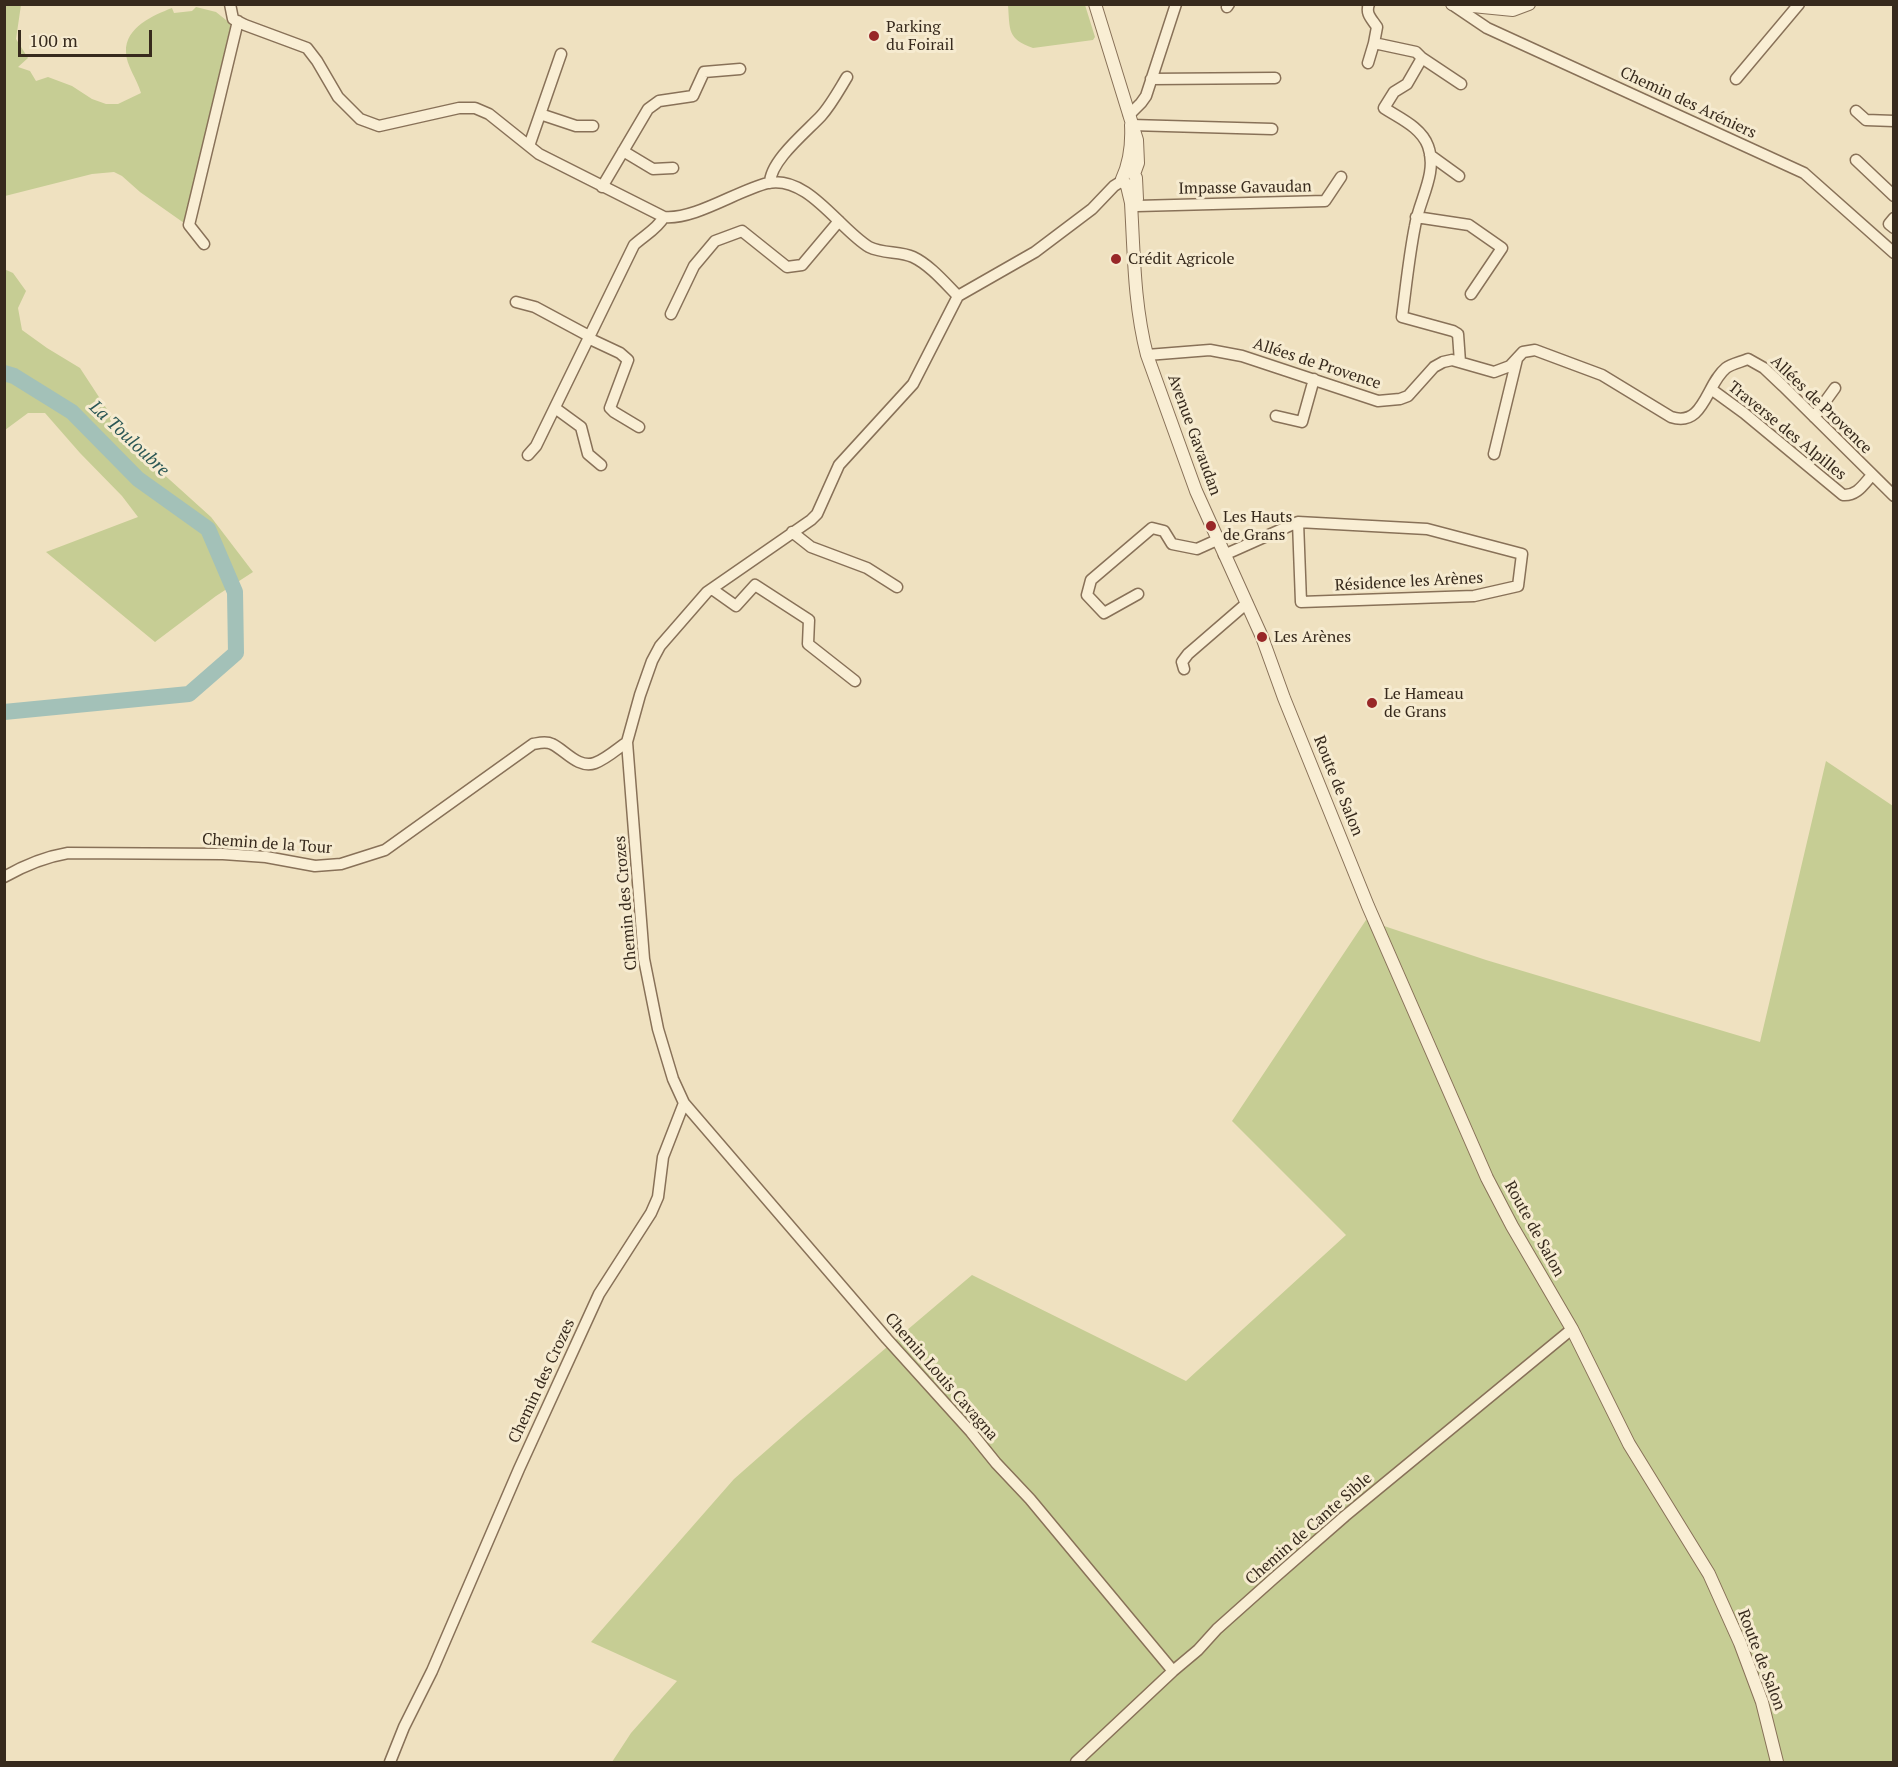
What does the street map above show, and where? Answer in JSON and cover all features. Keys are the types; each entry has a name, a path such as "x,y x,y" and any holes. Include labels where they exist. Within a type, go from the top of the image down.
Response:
{"street":[{"path":"230,4 233,19 307,48 318,61 338,97 360,120 379,126 459,108 475,108 489,114 539,154 664,217 687,214 770,183 794,184 869,247 887,253 913,257 928,267 958,296 1035,252 1092,209 1114,186 1129,180 1132,141 1130,120 1095,4"},
{"path":"1130,120 1141,104 1151,79 1176,4"},
{"path":"1368,63 1377,27 1369,17 1369,4"},
{"path":"1452,5 1513,10 1529,4"},
{"path":"1736,80 1799,4"},
{"name":"Chemin des Aréniers","path":"1452,5 1487,28 1804,173 1893,253"},
{"path":"204,244 189,225 238,21"},
{"path":"1374,43 1416,52 1461,84"},
{"path":"529,146 561,54"},
{"path":"1422,58 1407,84 1395,92 1384,108 1420,132 1430,155 1429,178 1416,217 1402,317 1458,334 1460,362"},
{"path":"602,186 648,109 659,101 693,96 704,72 740,69"},
{"path":"770,183 770,176 779,162 807,128 821,116 847,77"},
{"path":"1151,79 1275,78"},
{"path":"1856,111 1866,120 1893,121"},
{"path":"540,114 576,126 593,126"},
{"path":"1130,120 1272,129"},
{"path":"623,150 653,169 673,168"},
{"path":"1430,155 1459,176"},
{"path":"1856,160 1893,196"},
{"name":"Impasse Gavaudan","path":"1137,206 1325,201 1341,177"},
{"name":"Avenue Gavaudan","path":"1129,180 1137,206 1133,241"},
{"name":"Avenue Gavaudan","path":"1129,180 1137,310 1147,355 1196,491 1262,637 1284,698"},
{"path":"528,455 536,446 634,244 658,226 664,217"},
{"path":"1416,217 1469,225 1502,248 1472,294"},
{"path":"1893,218 1889,224 1893,228"},
{"path":"671,314 694,266 715,241 742,231 787,267 802,265 839,221"},
{"name":"Chemin des Crozes","path":"390,1762 599,1294 651,1213 658,1197 663,1157 684,1103 672,1079 658,1029 644,959 627,742 651,662 660,646 712,589 817,514 839,465 913,384 958,296"},
{"path":"516,302 535,307 620,353 628,360 610,408 639,427"},
{"name":"Allées de Provence","path":"1147,355 1210,350 1242,356 1378,400 1400,399 1408,396 1434,367 1443,362 1452,360 1494,372 1510,366 1517,356 1529,350 1535,350 1575,363 1602,375 1681,421 1690,418 1700,408 1726,368 1748,359 1764,368 1893,496"},
{"path":"1494,454 1517,356"},
{"path":"1276,416 1302,422 1314,379"},
{"path":"1814,417 1835,388"},
{"name":"Traverse des Alpilles","path":"1711,389 1744,413 1843,495 1851,495 1858,491 1872,475"},
{"path":"555,408 581,427 588,454 601,465"},
{"name":"Résidence les Arènes","path":"1224,555 1298,522 1427,529 1522,554 1518,586 1474,596 1301,602 1298,522"},
{"path":"1138,594 1104,613 1087,595 1091,580 1152,528 1164,531 1172,544 1197,549 1217,540"},
{"path":"792,532 811,546 867,568 897,587"},
{"path":"712,589 736,606 754,585 808,620 808,644 855,681"},
{"path":"1184,669 1182,662 1188,654 1247,603"},
{"name":"Route de Salon","path":"1284,698 1368,906 1487,1178 1572,1329 1629,1444 1708,1574 1740,1643 1762,1702 1777,1762"},
{"name":"Chemin de la Tour","path":"4,878 48,856 68,853 223,854 266,857 315,866 341,864 385,850 533,744 544,742 551,744 580,763 589,765 627,742"},
{"name":"Chemin Louis Cavagna","path":"684,1103 887,1339 1030,1499 1173,1671"},
{"name":"Chemin de Cante Sible","path":"1076,1762 1198,1650 1217,1629 1345,1516 1572,1329"}],"green space":[{"path":"5,5 21,5 16,39 28,58 18,67 30,71 36,81 48,77 72,86 92,99 106,104 118,104 141,93 126,52 130,36 149,18 172,8 174,13 192,11 196,7 216,12 231,24 184,223 114,172 92,174 5,196"},
{"path":"1008,5 1085,5 1095,37 1093,40 1033,48 1018,41 1011,32"},
{"path":"4,269 13,273 26,291 18,308 22,330 80,368 129,443 211,517 253,572 216,596 155,642 46,552 138,517 122,496 45,413 28,413 5,430"},
{"path":"1826,761 1893,806 1893,1762 612,1762 631,1733 677,1681 591,1642 734,1479 972,1275 1186,1381 1346,1235 1232,1121 1366,920 1486,960 1760,1042"}],"waterway":[{"name":"La Touloubre","path":"4,373 14,376 72,412 138,479 208,529 235,592 236,653 189,694 4,712"}],"place":[{"name":"Parking du Foirail","path":"874,36"},
{"name":"Crédit Agricole","path":"1116,259"},
{"name":"Les Hauts de Grans","path":"1211,526"},
{"name":"Les Arènes","path":"1262,637"},
{"name":"Le Hameau de Grans","path":"1372,703"}]}
